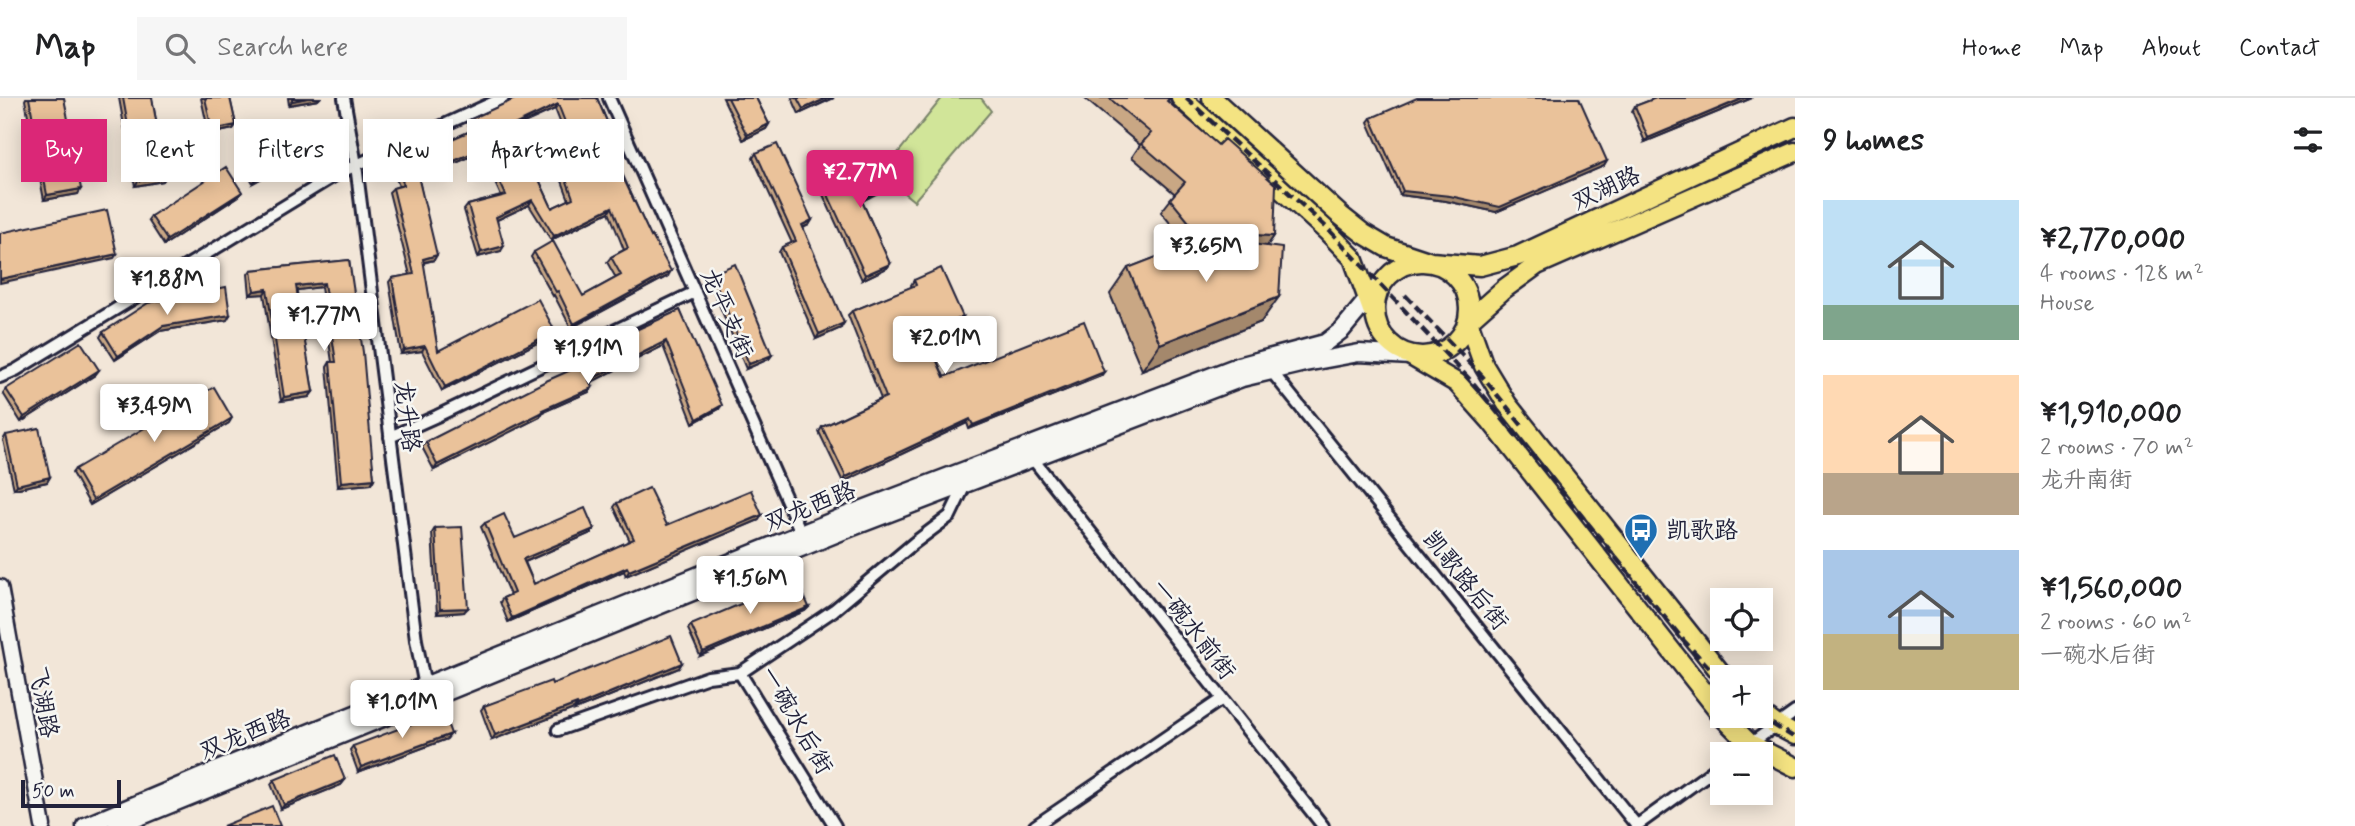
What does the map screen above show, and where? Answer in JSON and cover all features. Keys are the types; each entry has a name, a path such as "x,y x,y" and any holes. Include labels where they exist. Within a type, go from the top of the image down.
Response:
{"main road":[{"path":"1181,98 1353,258 1380,331 1387,342 1398,351 1457,383 1490,420 1710,700"},
{"path":"1212,98 1364,234 1386,247 1446,268 1458,278 1466,291 1469,306 1468,321 1458,340 1440,354 1411,356"},
{"name":"双湖路","path":"1432,262 1480,266 1518,256 1795,127"},
{"name":"双湖路","path":"1468,321 1504,289 1537,265 1795,152"},
{"path":"1375,318 1374,306 1382,282 1392,272 1404,265 1432,262"},
{"name":"双龙西路","path":"804,539 966,483 1229,383 1325,343 1342,330 1382,282"},
{"path":"1468,321 1485,366 1507,404 1714,665"},
{"name":"双龙西路","path":"85,826 426,692 1095,419 1238,366 1267,365 1359,353 1411,356"},
{"name":"双龙西路","path":"117,826 426,692"},
{"path":"1773,723 1795,735"},
{"path":"1773,759 1795,767"}],"street":[{"name":"龙升路","path":"344,98 356,165 416,640 426,692"},
{"path":"0,377 16,370 337,174 502,98"},
{"name":"龙平支街","path":"609,98 804,539"},
{"path":"390,437 695,292"},
{"name":"凯歌路后街","path":"1267,365 1636,826"},
{"name":"一碗水前街","path":"1032,458 1323,826"},
{"name":"一碗水后街","path":"835,826 740,673 834,610 950,516 966,483"},
{"name":"飞湖路","path":"0,587 43,826"},
{"path":"558,730 708,677 740,673"},
{"path":"1035,826 1223,699"},
{"path":"1753,742 1795,712"},
{"path":"1636,826 1710,773"}],"green space":[{"path":"942,98 981,98 991,111 914,201 881,174"}],"building":[{"path":"29,98 64,98 68,119 33,119"},
{"path":"123,98 152,98 156,119 127,119"},
{"path":"205,98 230,98 234,125 220,128 220,119 210,119"},
{"path":"517,98 597,98 606,119 564,119 558,104 527,119 471,119"},
{"path":"728,98 756,98 769,124 747,135"},
{"path":"797,98 827,98 803,109"},
{"path":"1109,98 1170,98 1167,101 1218,145 1224,139 1276,185 1274,236 1197,232 1170,199 1185,182 1141,144 1151,133"},
{"path":"1417,98 1579,98 1607,161 1500,207 1450,196 1403,191 1371,118"},
{"path":"1656,98 1744,98 1648,138 1635,106"},
{"path":"467,132 467,155 453,161 453,139"},
{"path":"777,144 812,220 802,225 844,323 819,334 782,247 796,241 756,153"},
{"path":"877,155 892,183 861,199 890,264 865,275 823,184"},
{"path":"226,167 242,192 167,240 151,216 203,182 220,182 220,171"},
{"path":"624,179 651,237 671,271 574,324 534,252 553,241 583,296 621,275 611,257 628,248 612,207 554,236 532,200 496,217 504,246 481,252 468,205 506,195 500,182 540,182 552,208 573,198 567,182 624,182"},
{"path":"45,182 80,182 81,189 47,195"},
{"path":"403,182 419,182 437,255 423,259 438,351 538,299 555,331 445,387 425,346 404,350 392,278 414,274 393,188 404,185"},
{"path":"107,210 117,254 0,279 0,233"},
{"path":"1206,238 1282,248 1279,297 1160,344 1128,268"},
{"path":"349,260 363,352 374,479 341,482 330,362 336,362 324,283 296,286 313,392 284,397 267,289 254,291 251,270"},
{"path":"735,264 772,355 749,364 712,274"},
{"path":"941,268 963,317 925,334 944,377 1084,321 1104,372 973,425 970,419 846,477 822,427 886,397 852,311 916,285 914,280"},
{"path":"226,287 230,315 163,326 118,356 103,332 148,303"},
{"path":"680,310 722,405 697,419 666,341 589,380 592,388 542,410 543,412 437,465 426,442 546,381 598,358 594,349"},
{"path":"81,342 99,370 24,417 6,389"},
{"path":"214,387 232,418 93,500 75,469"},
{"path":"39,428 50,477 17,485 6,435"},
{"path":"649,488 667,525 751,490 762,515 629,571 627,567 512,618 503,598 514,593 485,523 504,514 515,538 585,508 594,529 523,559 534,584 634,539 617,503"},
{"path":"462,527 468,608 440,609 435,528"},
{"path":"797,580 809,607 703,652 691,625"},
{"path":"671,636 682,663 578,706 577,704 495,735 484,706 551,681 552,684"},
{"path":"443,712 451,734 361,767 353,746"},
{"path":"335,755 345,780 284,805 274,780"},
{"path":"272,806 280,826 223,826"}],"railway":[{"path":"1186,98 1326,227 1474,384 1684,641 1710,668"},
{"path":"1405,295 1482,376 1524,428"},
{"path":"1773,725 1795,738"}],"place":[{"name":"凯歌路","path":"1641,560"}]}
